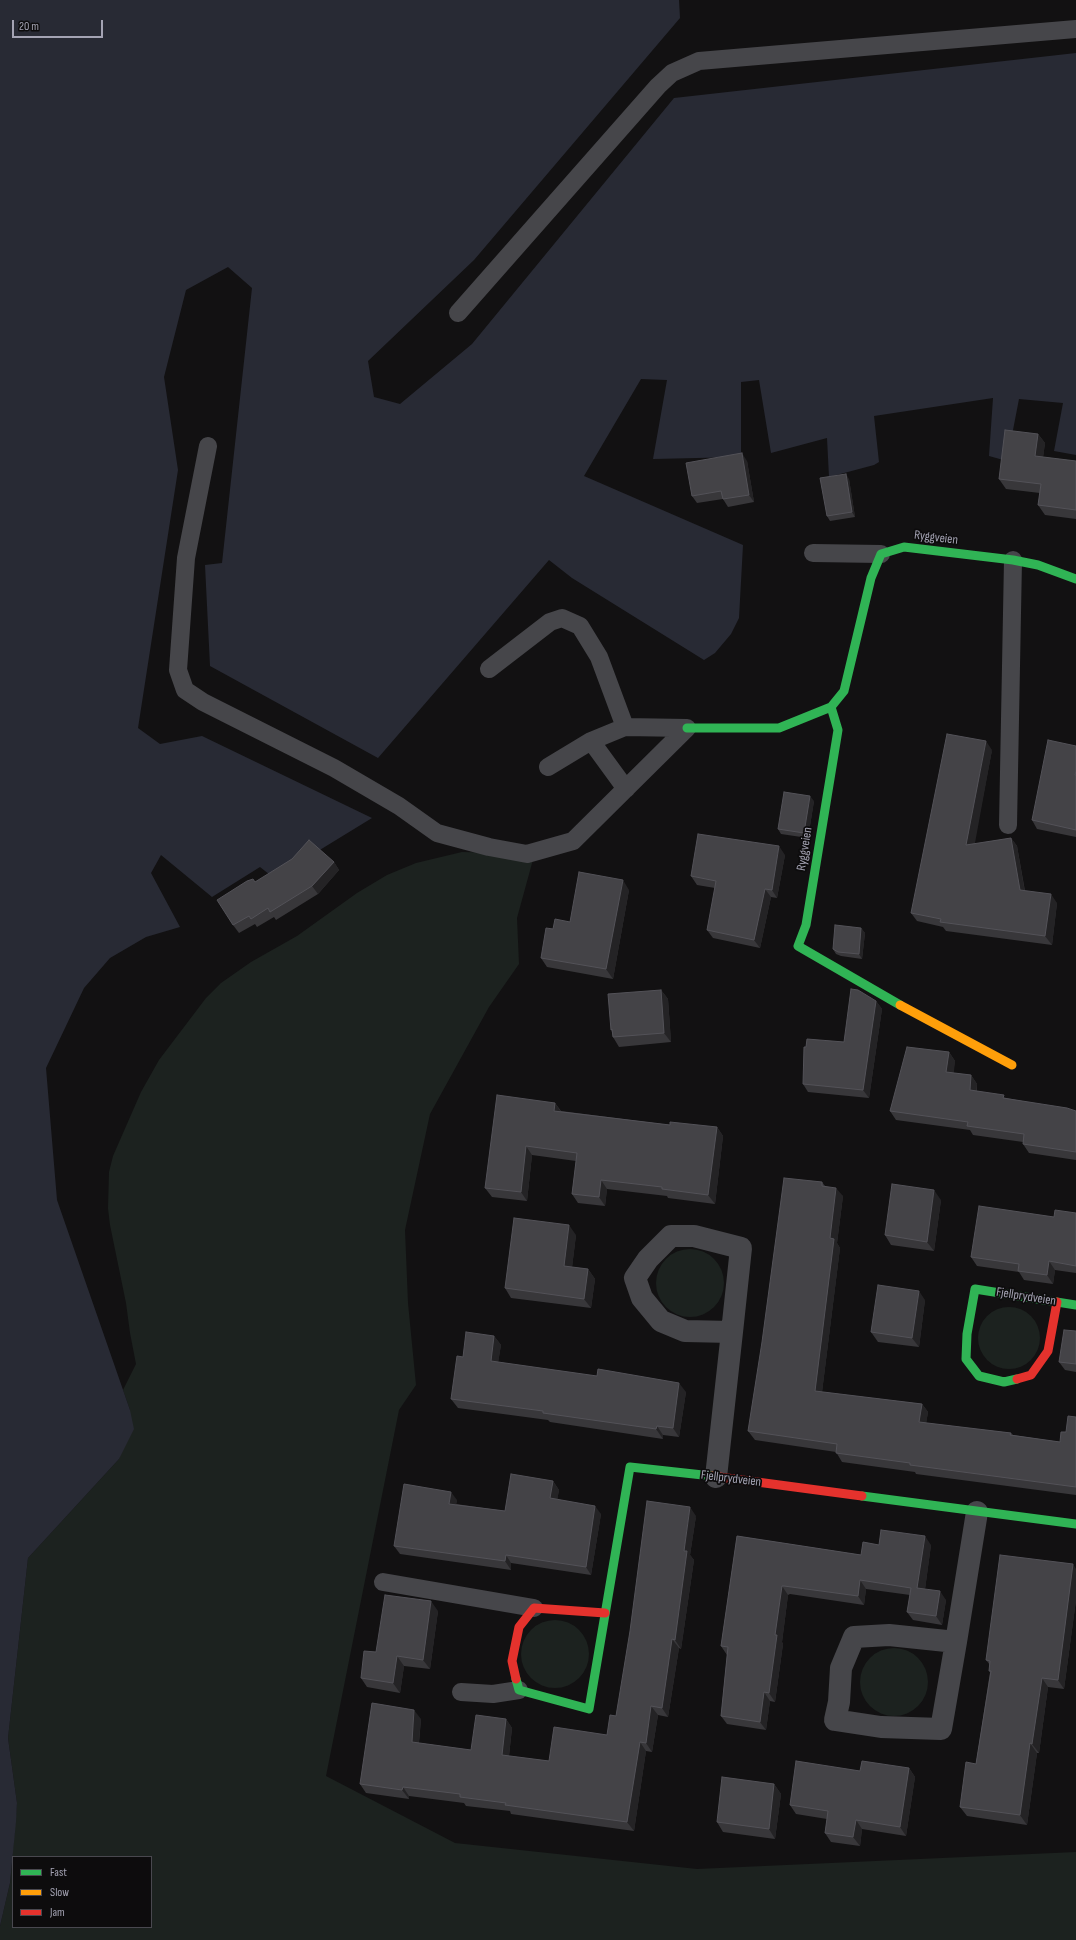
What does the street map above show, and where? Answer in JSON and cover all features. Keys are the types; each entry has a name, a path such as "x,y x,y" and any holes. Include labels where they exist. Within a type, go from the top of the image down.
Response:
{"street":[{"name":"Ryggveien","path":"882,554 904,547 1013,560 1038,565 1076,579"},
{"path":"687,728 779,728 831,707 844,691 871,578 882,554"},
{"name":"Ryggveien","path":"831,707 838,730 806,925 798,946 907,1009 1012,1065"},
{"path":"716,1477 732,1332 741,1248 694,1236 671,1236 648,1259 636,1278 642,1298 661,1321 685,1331 732,1332"},
{"name":"Fjellprydveien","path":"1057,1302 1048,1351 1031,1375 1004,1382 979,1376 966,1359 967,1334 975,1289 1076,1305"},
{"name":"Fjellprydveien","path":"519,1690 588,1709 630,1467 1076,1524"},
{"path":"956,1642 889,1635 854,1637 841,1668 839,1702 835,1720 881,1727 941,1729 956,1642 977,1512"},
{"path":"519,1690 512,1661 519,1627 534,1608 605,1613"}],"lane":[{"path":"458,313 658,86 672,73 699,61 716,59 1076,29"},
{"path":"208,446 186,558 178,670 185,690 203,702 340,772 399,806 437,833 489,847 527,854 573,841 687,728"},
{"path":"813,553 882,554"},
{"path":"1008,825 1013,560"},
{"path":"489,669 550,622 562,618 574,623 580,626 599,657 625,727"},
{"path":"548,767 592,741 625,727 687,728"},
{"path":"592,741 626,789"},
{"path":"383,1582 534,1608"},
{"name":"Fjellprydveien","path":"462,1692 493,1694 519,1690"}],"shaded area":[{"path":"0,0 679,0 680,18 474,260 368,361 374,397 400,404 472,344 674,98 1076,53 1076,455 1054,451 1063,403 1019,399 1007,461 989,456 993,398 874,416 879,462 874,465 829,477 827,438 771,453 759,380 741,382 741,457 653,459 667,380 641,379 584,476 743,545 739,618 731,634 715,653 704,660 572,578 549,560 378,758 210,666 205,565 222,563 252,288 228,267 186,290 164,377 178,470 138,728 160,744 202,736 372,818 274,878 260,867 212,897 161,855 151,873 180,927 146,937 110,958 84,988 46,1068 57,1200 130,1410 134,1429 119,1459 28,1558 8,1738 17,1803 16,1822 10,1883 0,1926"},
{"path":"462,852 505,853 534,856 517,918 519,964 489,1007 430,1114 405,1230 408,1303 416,1385 399,1410 326,1776 455,1843 697,1869 1076,1852 1076,1940 0,1940 0,1926 10,1883 12,1860 12,1928 152,1928 152,1856 12,1856 17,1803 8,1738 28,1558 119,1459 130,1410 123,1390 136,1364 108,1208 109,1172 113,1156 141,1092 159,1060 206,998 221,983 251,962 297,936 357,893 387,875 416,863"},
{"path":"683,1249 697,1249 709,1254 719,1264 724,1276 724,1290 719,1302 709,1312 697,1317 683,1317 671,1312 661,1302 656,1290 656,1276 661,1264 671,1254"},
{"path":"1003,1307 1015,1307 1031,1316 1038,1326 1040,1338 1038,1350 1031,1360 1015,1369 1003,1369 992,1364 983,1355 978,1344 978,1332 983,1321 992,1312"},
{"path":"555,1620 568,1623 579,1630 586,1641 589,1654 586,1667 579,1678 568,1685 555,1688 542,1685 531,1678 524,1667 521,1654 524,1641 531,1630 542,1623"},
{"path":"894,1648 907,1651 918,1658 925,1669 928,1682 925,1695 918,1706 907,1713 894,1716 881,1713 870,1706 863,1695 860,1682 863,1669 870,1658 881,1651"}],"building":[{"path":"1005,430 1038,434 1035,456 1076,461 1076,510 1038,505 1041,484 999,479"},
{"path":"742,453 749,495 723,499 721,491 692,496 686,463"},
{"path":"846,474 852,512 827,516 820,478"},
{"path":"947,734 986,741 966,845 1011,838 1020,890 1051,894 1045,936 940,922 941,919 911,913"},
{"path":"1048,740 1076,746 1076,830 1032,820"},
{"path":"784,792 810,796 804,833 778,829"},
{"path":"698,834 779,846 772,890 765,889 754,940 707,930 716,881 691,876"},
{"path":"309,840 334,862 312,886 270,912 268,908 251,919 249,916 233,925 217,900 247,881 253,879 255,882 292,859"},
{"path":"579,872 623,880 606,969 541,958 546,928 553,929 555,919 570,922"},
{"path":"835,925 861,928 859,954 838,952 833,949"},
{"path":"851,989 858,990 876,1001 863,1090 803,1084 804,1047 806,1047 807,1039 844,1042"},
{"path":"661,990 664,1033 613,1037 608,994"},
{"path":"907,1047 949,1052 946,1072 971,1075 970,1090 1004,1095 1003,1098 1067,1108 1076,1111 1076,1152 1023,1144 1024,1134 967,1126 968,1122 890,1111"},
{"path":"497,1095 555,1103 554,1111 670,1125 670,1122 717,1127 708,1195 662,1189 662,1187 601,1180 599,1197 572,1194 577,1153 526,1146 521,1192 485,1188"},
{"path":"784,1178 822,1182 822,1186 836,1188 830,1238 834,1239 815,1391 922,1404 919,1422 1011,1433 1010,1435 1060,1442 1061,1432 1066,1432 1068,1416 1076,1417 1076,1487 910,1465 910,1463 836,1453 837,1444 748,1431 762,1342"},
{"path":"892,1184 934,1190 927,1242 885,1235"},
{"path":"979,1206 1054,1217 1055,1210 1076,1213 1076,1266 1049,1261 1047,1275 1018,1271 1019,1264 971,1257"},
{"path":"514,1218 569,1225 564,1266 588,1269 584,1299 505,1288"},
{"path":"878,1285 919,1291 912,1338 871,1332"},
{"path":"1064,1330 1076,1331 1076,1364 1059,1362"},
{"path":"466,1332 494,1336 491,1361 597,1376 598,1369 679,1383 673,1428 657,1426 656,1429 543,1413 543,1411 451,1399 457,1356 463,1357"},
{"path":"511,1474 553,1481 550,1498 595,1506 586,1567 506,1555 505,1561 394,1546 404,1484 451,1492 449,1504 505,1511"},
{"path":"647,1501 690,1507 684,1551 687,1551 675,1640 672,1639 662,1708 651,1706 646,1743 640,1742 627,1822 505,1805 506,1803 460,1797 460,1794 403,1787 402,1790 360,1784 372,1703 414,1710 412,1742 471,1750 476,1715 506,1719 502,1755 549,1761 554,1727 607,1735 610,1715 616,1716 630,1631"},
{"path":"881,1530 925,1536 917,1588 940,1591 936,1616 907,1612 911,1588 860,1580 858,1596 782,1586 769,1693 764,1692 760,1722 721,1716 728,1647 721,1646 737,1536 861,1555 863,1542 879,1545"},
{"path":"1000,1555 1073,1564 1058,1680 1042,1678 1032,1744 1030,1743 1020,1815 960,1807 966,1762 976,1764 991,1671 989,1671 990,1661 986,1660"},
{"path":"385,1595 431,1601 423,1660 397,1656 393,1683 361,1678 364,1651 376,1652"},
{"path":"796,1761 860,1771 862,1761 909,1768 900,1827 856,1820 853,1837 825,1833 828,1811 790,1805"},
{"path":"722,1777 774,1784 769,1829 717,1822"}],"traffic: fast":[{"path":"687,728 779,728 831,707 844,691 871,578 881,554 904,547 1013,560 1038,565 1076,579"},
{"path":"831,707 838,730 806,925 798,946 900,1005"},
{"path":"1017,1379 1004,1382 979,1376 966,1359 967,1334 975,1289 1076,1305"},
{"path":"516,1679 519,1690 589,1709 630,1467 712,1476"},
{"path":"862,1496 1076,1524"}],"traffic: slow":[{"path":"900,1005 1012,1065"}],"traffic: jam":[{"path":"1017,1379 1031,1375 1048,1351 1057,1302"},
{"path":"712,1476 862,1496"},
{"path":"516,1679 512,1661 519,1627 534,1608 605,1613"}]}
